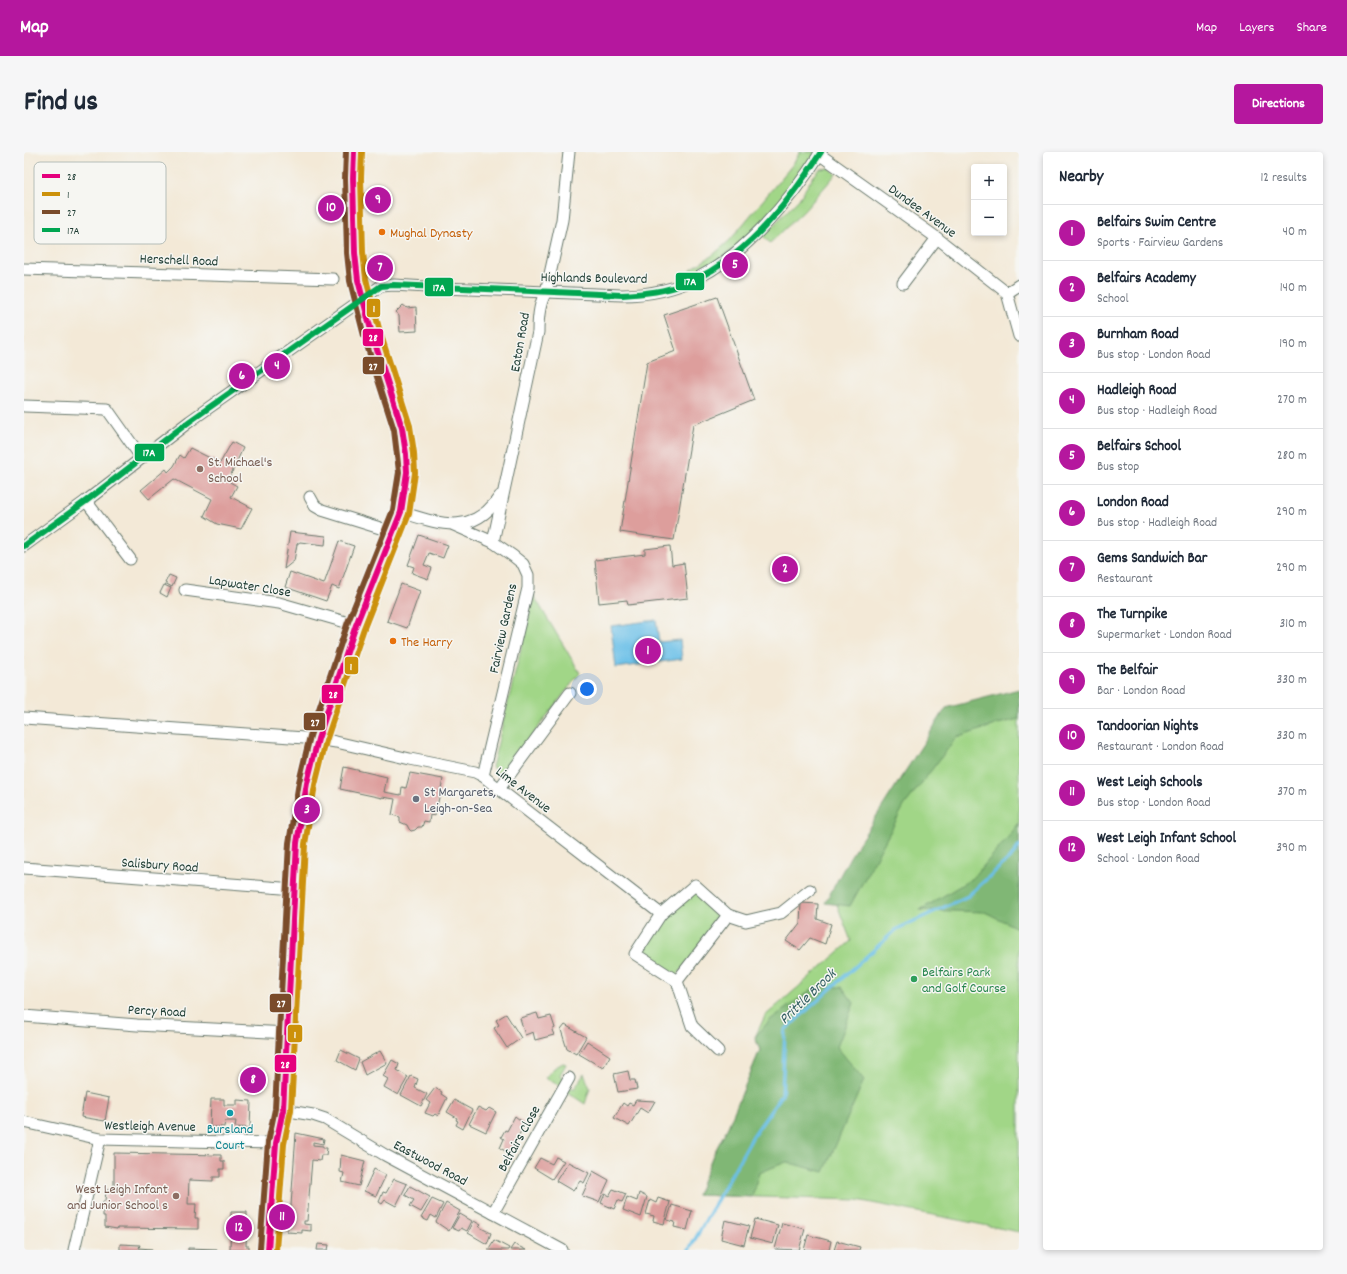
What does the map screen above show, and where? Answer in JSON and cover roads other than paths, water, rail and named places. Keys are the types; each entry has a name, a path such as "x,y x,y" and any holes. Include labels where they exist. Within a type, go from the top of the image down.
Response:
{"main road":[{"path":"268,1250 276,1143 283,1110 297,843 307,783 318,739 356,625 401,512 407,472 402,428 362,299 358,280 355,253 353,178 354,152"}],"street":[{"name":"Eaton Road","path":"493,542 538,332 538,321 562,220 569,152"},
{"name":"Highlands Boulevard","path":"24,546 190,420 381,286 394,284 443,288 588,294 635,295 661,292 701,277 730,258 753,238 786,201 804,178 820,153"},
{"name":"Dundee Avenue","path":"820,153 937,238 1007,293"},
{"path":"902,283 937,238"},
{"name":"Herschell Road","path":"24,269 333,279"},
{"path":"1019,285 1007,293 1019,336"},
{"path":"24,406 106,409 141,457"},
{"name":"Eaton Road","path":"401,512 431,521 454,525 471,522 492,508 503,491"},
{"path":"310,497 315,506 322,510 393,532"},
{"path":"86,500 130,559"},
{"name":"Fairview Gardens","path":"454,525 493,542 505,549 523,564 528,575 528,588 483,776"},
{"name":"Lapwater Close","path":"185,590 279,603 356,625"},
{"path":"499,789 570,693"},
{"name":"Lime Avenue","path":"24,718 318,739 475,772 483,776 662,914"},
{"name":"Salisbury Road","path":"24,868 295,889"},
{"path":"718,1051 692,1026 677,981 635,954 662,914 695,885 728,915 746,921 781,913 810,890"},
{"path":"677,981 728,915"},
{"name":"Percy Road","path":"24,1016 137,1025 288,1033"},
{"name":"Belfairs Close","path":"493,1213 569,1078"},
{"name":"Eastwood Road","path":"283,1110 313,1115 325,1119 385,1155 562,1250"},
{"name":"Westleigh Avenue","path":"24,1122 100,1139 276,1143"},
{"path":"74,1250 100,1139"}],"water":[{"path":"656,620 659,642 680,640 682,659 616,668 611,626"}],"waterway":[{"name":"Prittle Brook","path":"689,1250 753,1136 782,1095 785,1030 897,929 968,896 1013,855 1019,846"}],"place":[{"name":"The Belfair","path":"378,200"},
{"name":"Tandoorian Nights","path":"331,208"},
{"name":"Mughal Dynasty","path":"382,232"},
{"name":"Belfairs School","path":"735,265"},
{"name":"Gems Sandwich Bar","path":"380,268"},
{"name":"Hadleigh Road","path":"277,366"},
{"name":"London Road","path":"242,376"},
{"name":"St. Michael's School","path":"200,469"},
{"name":"Belfairs Academy","path":"785,569"},
{"name":"The Harry","path":"393,641"},
{"name":"Belfairs Swim Centre","path":"648,651"},
{"name":"St Margarets, Leigh-on-Sea","path":"416,799"},
{"name":"Burnham Road","path":"307,810"},
{"name":"Belfairs Park and Golf Course","path":"914,979"},
{"name":"The Turnpike","path":"253,1080"},
{"name":"Bursland Court","path":"230,1113"},
{"name":"West Leigh Infant and Junior School s","path":"176,1196"},
{"name":"West Leigh Schools","path":"282,1217"},
{"name":"West Leigh Infant School","path":"239,1228"}]}
